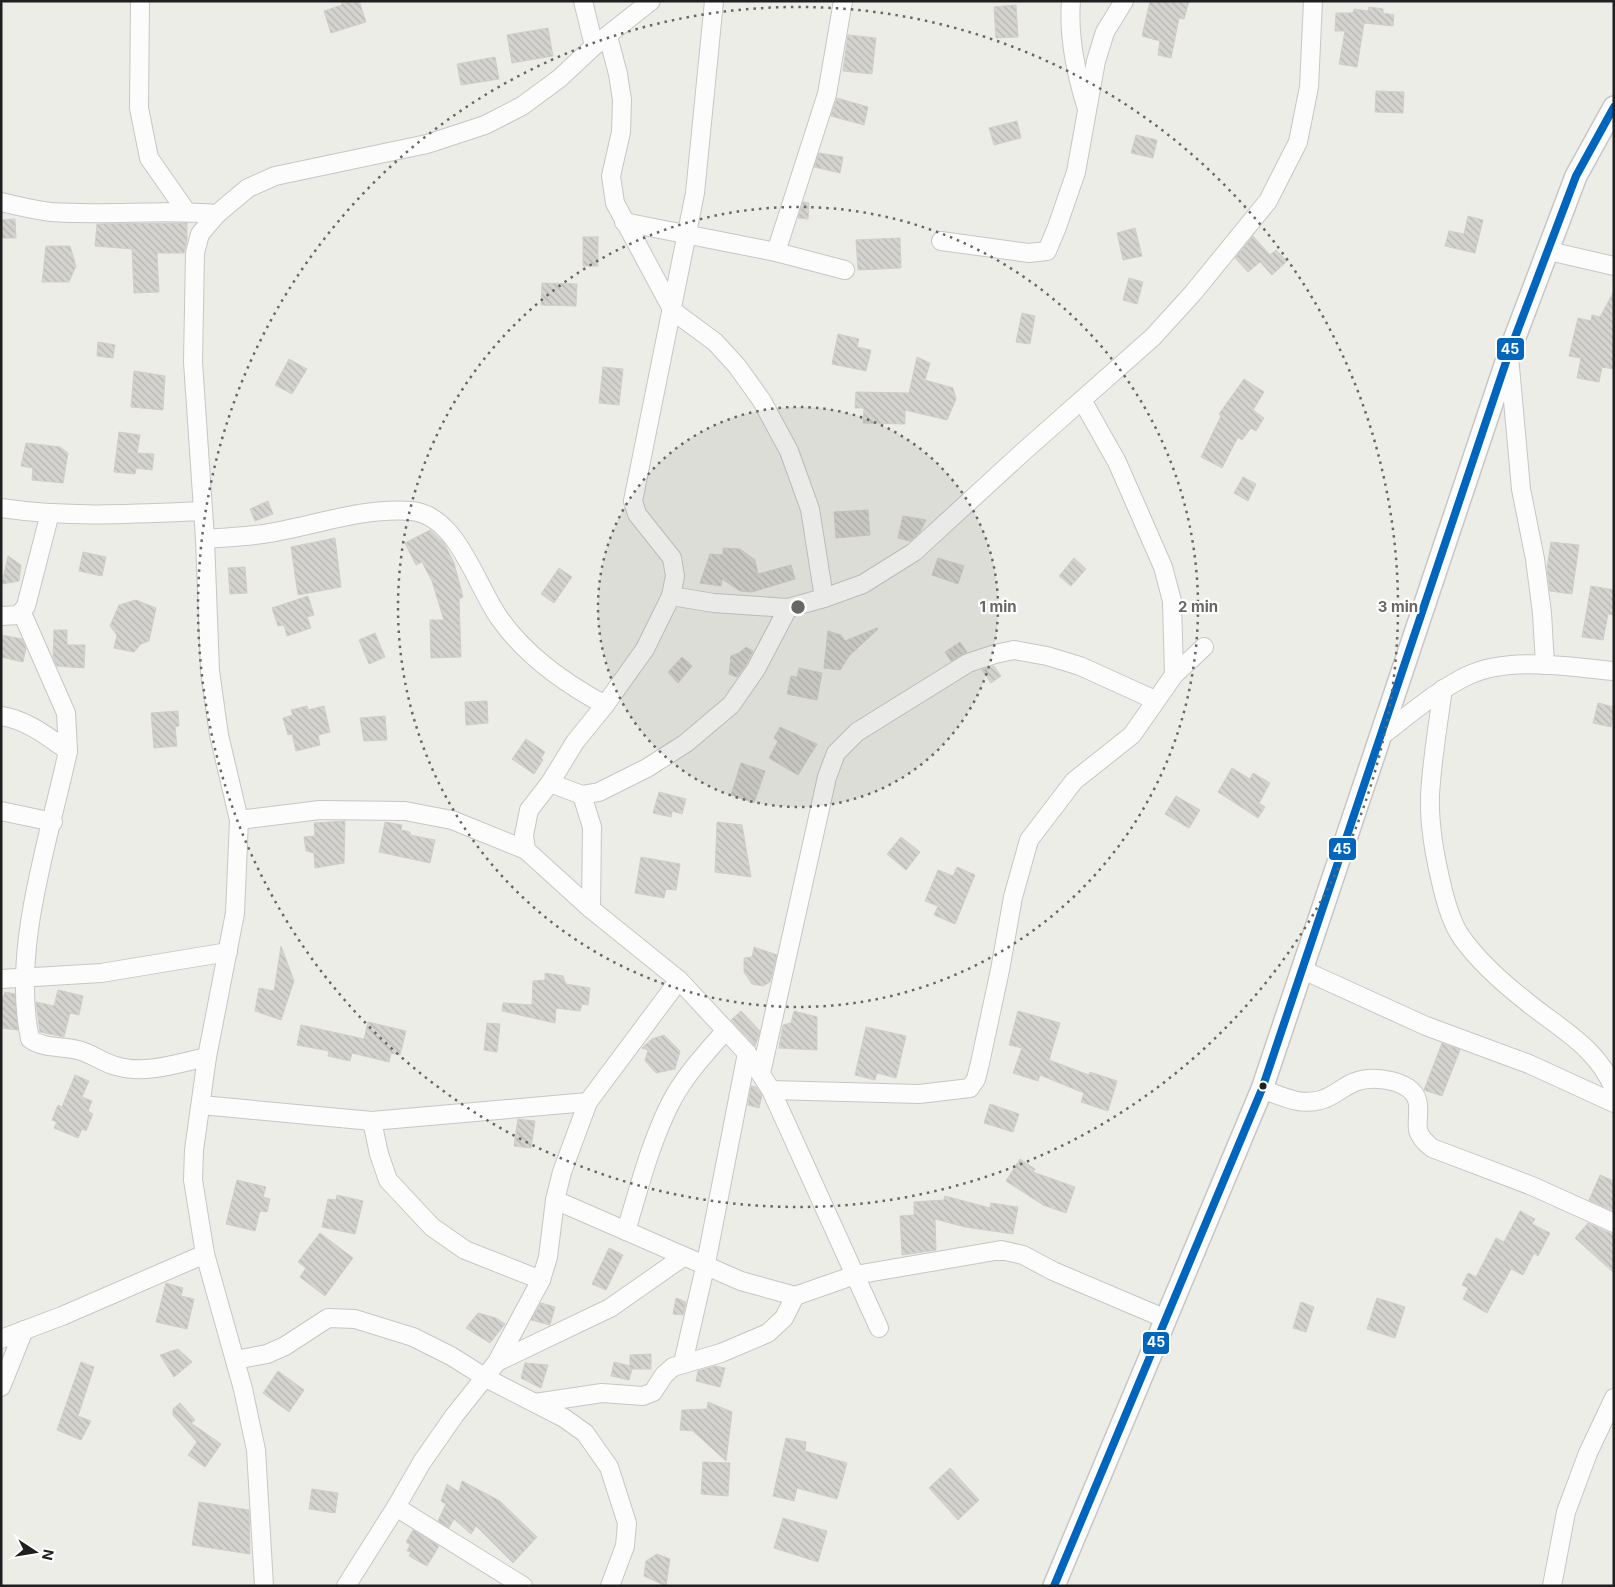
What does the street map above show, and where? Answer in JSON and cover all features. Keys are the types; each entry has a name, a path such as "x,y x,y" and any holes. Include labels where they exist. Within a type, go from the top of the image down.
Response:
{"street":[{"path":"140,1 139,108 150,158 186,211"},
{"path":"583,1 618,74 622,100 621,132 611,176 615,203 673,311 715,342 737,366 762,401 789,452 810,509 824,598"},
{"path":"264,1586 256,1450 235,1360 206,1254 193,1180 194,1150 207,1057 228,952 238,876 239,820 218,735 210,671 205,539 193,362 195,254 200,234 217,214 248,188 275,176 427,144 485,125 522,106 560,78 601,41 651,1"},
{"path":"526,850 524,835 527,816 575,742 605,705 645,649 671,596 675,576 672,558 637,514 633,501 673,311 695,193 714,1"},
{"path":"776,252 827,94 843,1"},
{"path":"1071,1 1070,18 1073,58 1088,112"},
{"path":"941,241 1029,253 1047,250 1058,227 1076,172 1096,61 1105,32 1124,1"},
{"path":"671,596 714,603 788,608 863,584 914,552 1153,337 1193,293 1268,201 1298,142 1309,87 1313,1"},
{"path":"1054,1586 1262,1088 1509,353 1576,176 1614,107"},
{"path":"1,202 48,212 186,211 217,214"},
{"path":"624,222 776,252 845,270"},
{"path":"1549,250 1611,261"},
{"path":"1509,353 1521,489 1535,559 1542,613 1544,665"},
{"path":"1082,400 1117,462 1163,568 1172,601 1174,675"},
{"path":"1,508 50,513 127,514 203,511"},
{"path":"205,539 268,533 347,515 397,511 414,512 432,517 448,529 500,620 537,660 578,690 605,705"},
{"path":"50,513 29,598 22,613 66,712 68,751 27,941 26,979 30,1039 38,1044 85,1052 118,1067 134,1069 154,1068 207,1057"},
{"path":"550,783 582,795 599,792 647,768 710,725 731,705 756,670 788,608"},
{"path":"1,616 22,613"},
{"path":"771,1090 919,1094 970,1088 976,1079 1000,970 1013,897 1029,840 1074,781 1089,767 1132,735 1174,675 1204,647"},
{"path":"761,1073 827,777 836,753 857,732 968,662 1014,650 1080,666 1155,700"},
{"path":"1381,736 1443,690 1470,674 1491,668 1544,665 1614,671"},
{"path":"1443,690 1430,796 1431,823 1437,866 1451,915 1461,937 1475,953 1528,1003 1585,1046 1599,1062 1614,1089"},
{"path":"1,716 13,718 33,727 68,751"},
{"path":"582,795 592,827 591,909"},
{"path":"1,810 53,822"},
{"path":"239,820 320,810 405,811 452,820 526,850 591,909 679,980 747,1053 771,1090 879,1328"},
{"path":"1,979 101,973 228,952"},
{"path":"1303,970 1426,1026 1529,1064 1614,1103"},
{"path":"346,1586 422,1462 454,1416 497,1362 541,1280 548,1257 555,1200 565,1162 588,1102 679,980"},
{"path":"626,1231 654,1142 671,1103 690,1072 726,1030"},
{"path":"683,1363 706,1266 747,1053"},
{"path":"1262,1088 1292,1101 1308,1101 1322,1100 1355,1082 1367,1079 1398,1083 1408,1088 1416,1096 1419,1104 1418,1131 1424,1141 1432,1148 1532,1186 1614,1223"},
{"path":"201,1105 372,1121 588,1102"},
{"path":"372,1121 379,1154 388,1180 432,1227 465,1250 541,1280"},
{"path":"555,1200 741,1280 795,1296 855,1275 1001,1250 1023,1255 1054,1272 1166,1319"},
{"path":"1,1339 206,1254"},
{"path":"497,1362 610,1308 683,1256"},
{"path":"535,1403 602,1393 643,1396 653,1392 668,1370 683,1363 721,1352 768,1333 784,1318 795,1296"},
{"path":"235,1360 267,1354 285,1346 328,1318 348,1318 374,1324 413,1337 451,1356 486,1378 564,1418 585,1433 609,1467 627,1523 625,1546 610,1586"},
{"path":"1,1387 24,1330"},
{"path":"1552,1586 1566,1512 1588,1453 1614,1398"},
{"path":"396,1507 523,1586"}],"building":[{"path":"341,1 359,1 366,22 331,33 324,11 342,5"},
{"path":"1150,1 1189,1 1184,19 1179,18 1171,58 1158,55 1160,41 1142,36"},
{"path":"1016,5 1018,37 996,38 994,7"},
{"path":"1369,7 1383,9 1383,13 1394,15 1393,26 1364,23 1357,67 1339,64 1345,31 1335,31 1336,13 1353,13 1354,9 1368,11"},
{"path":"548,28 553,56 512,63 507,35"},
{"path":"848,35 876,38 872,74 843,71"},
{"path":"495,57 499,79 461,85 457,64"},
{"path":"1376,91 1404,92 1403,113 1375,112"},
{"path":"837,98 868,107 864,125 831,116"},
{"path":"1017,121 1021,138 994,145 989,128"},
{"path":"1136,135 1157,140 1153,158 1131,153"},
{"path":"819,153 843,157 840,173 814,167"},
{"path":"803,202 809,203 808,219 798,218"},
{"path":"1468,216 1483,220 1475,253 1445,246 1449,231 1464,234"},
{"path":"15,219 16,238 2,238 1,220"},
{"path":"187,223 187,240 184,253 157,253 159,292 134,293 132,249 95,246 97,224"},
{"path":"1135,228 1142,256 1123,260 1117,233"},
{"path":"1253,236 1270,255 1276,250 1287,261 1272,275 1260,262 1248,272 1235,258"},
{"path":"583,237 598,237 598,266 583,266"},
{"path":"900,238 901,268 858,270 856,240"},
{"path":"46,246 70,246 76,266 69,282 42,282"},
{"path":"1129,278 1143,282 1137,304 1123,300"},
{"path":"542,283 577,284 576,306 541,305"},
{"path":"1614,291 1614,369 1602,367 1599,382 1577,378 1581,358 1569,356 1578,318 1591,321 1592,315 1600,317"},
{"path":"1022,313 1035,316 1030,344 1016,342"},
{"path":"838,334 859,339 857,347 871,350 866,371 832,364"},
{"path":"98,342 115,345 113,358 97,356"},
{"path":"917,357 930,363 925,380 953,388 956,399 947,420 905,410 905,424 863,423 864,408 855,408 856,392 909,393"},
{"path":"289,359 307,369 292,394 275,385"},
{"path":"603,367 623,369 619,405 599,403"},
{"path":"134,371 165,376 163,410 131,407"},
{"path":"1244,379 1264,392 1253,410 1264,418 1256,431 1251,428 1242,440 1238,437 1222,468 1201,457 1221,416 1219,414"},
{"path":"119,432 140,435 137,453 154,454 152,470 136,468 135,474 114,472"},
{"path":"26,443 60,447 68,453 63,483 32,480 33,468 21,466"},
{"path":"1243,477 1256,484 1248,501 1234,493"},
{"path":"268,501 273,514 255,521 250,509"},
{"path":"868,510 870,535 836,538 834,512"},
{"path":"903,516 926,520 920,532 910,541 898,538"},
{"path":"430,530 444,543 454,563 463,597 459,599 461,657 431,658 430,620 444,620 432,581 422,562 416,565 405,543"},
{"path":"335,538 341,587 298,595 291,547"},
{"path":"1551,542 1579,545 1572,594 1550,591 1547,568"},
{"path":"723,548 740,549 755,560 758,574 791,565 795,579 752,592 740,591 722,579 721,586 700,583 710,554 723,555"},
{"path":"83,552 106,557 102,576 79,571"},
{"path":"8,556 21,565 19,581 2,584"},
{"path":"938,558 964,566 958,584 932,575"},
{"path":"1074,558 1086,569 1071,586 1059,576"},
{"path":"245,567 247,593 230,594 228,568"},
{"path":"559,568 572,577 554,603 541,594"},
{"path":"1591,586 1614,590 1614,615 1608,614 1603,640 1582,637"},
{"path":"308,596 314,615 307,617 311,628 287,636 284,625 278,626 272,608"},
{"path":"136,600 156,608 149,641 141,644 134,652 114,648 117,635 110,626 119,605"},
{"path":"877,628 849,656 840,670 824,668 828,631 841,635 845,641"},
{"path":"54,630 67,630 67,645 85,645 84,668 57,666 53,657"},
{"path":"375,633 385,657 369,664 359,640"},
{"path":"1,635 22,639 26,648 23,662 1,657"},
{"path":"960,642 967,652 951,661 945,652"},
{"path":"746,647 753,651 747,663 737,677 729,674 731,656 739,653"},
{"path":"682,657 692,666 678,683 668,672"},
{"path":"994,666 1001,676 991,683 982,670"},
{"path":"799,668 822,673 817,700 787,694 791,676 797,677"},
{"path":"487,701 488,723 466,725 465,702"},
{"path":"1598,703 1614,707 1611,727 1593,723"},
{"path":"307,706 308,710 324,706 330,732 318,735 320,745 296,751 292,734 288,735 283,718 293,715 291,710"},
{"path":"178,711 179,726 175,727 177,746 154,748 151,713"},
{"path":"385,716 387,740 364,741 360,718"},
{"path":"780,727 817,744 798,775 769,758 778,741 774,738"},
{"path":"526,739 545,752 541,758 543,760 534,774 512,759"},
{"path":"741,763 765,771 754,803 731,795"},
{"path":"1232,768 1250,779 1253,773 1270,783 1259,803 1265,807 1258,818 1218,792"},
{"path":"659,792 686,799 682,814 672,811 671,817 653,813"},
{"path":"1176,796 1200,810 1189,828 1165,814"},
{"path":"345,821 344,863 315,868 314,853 306,851 304,837 315,836 314,823"},
{"path":"385,822 402,825 401,830 410,832 410,835 435,840 430,863 379,852"},
{"path":"717,822 742,825 751,877 715,872"},
{"path":"901,837 920,852 906,870 887,854"},
{"path":"641,857 680,864 676,890 666,889 664,898 635,893"},
{"path":"957,867 975,875 955,924 934,915 938,906 925,901 938,870 953,876"},
{"path":"281,946 294,981 281,1020 255,1011 259,988 274,991"},
{"path":"754,947 777,955 770,982 763,986 752,984 744,972 744,958 752,957"},
{"path":"545,973 563,976 566,984 590,988 588,1005 582,1004 580,1011 556,1008 555,1023 502,1011 503,1003 532,1005 533,981 545,980"},
{"path":"58,990 83,996 79,1015 70,1013 64,1037 40,1032 36,1002 54,1006"},
{"path":"5,992 15,994 18,1030 1,1028 1,997 3,998"},
{"path":"741,1011 760,1031 755,1046 731,1020"},
{"path":"794,1011 817,1017 817,1050 779,1048 783,1025 791,1023"},
{"path":"1018,1011 1060,1023 1049,1060 1089,1075 1090,1072 1117,1081 1108,1111 1081,1102 1084,1093 1040,1075 1038,1081 1013,1073 1022,1048 1009,1045"},
{"path":"368,1022 406,1031 400,1055 391,1053 389,1062 352,1053 350,1061 328,1056 329,1051 297,1045 301,1025 364,1039"},
{"path":"487,1023 500,1024 497,1052 484,1050"},
{"path":"866,1027 906,1036 896,1078 877,1073 875,1080 855,1075"},
{"path":"664,1035 680,1051 675,1069 656,1073 645,1061 648,1050 642,1048 652,1039"},
{"path":"1442,1043 1460,1050 1442,1096 1424,1090"},
{"path":"75,1075 89,1081 82,1097 92,1101 88,1111 93,1114 86,1131 82,1129 78,1138 54,1128 57,1122 52,1120 58,1105 62,1107"},
{"path":"751,1086 756,1087 762,1095 759,1108 748,1105"},
{"path":"990,1104 1019,1114 1013,1132 984,1123"},
{"path":"518,1119 535,1121 531,1148 514,1146"},
{"path":"1020,1159 1035,1169 1033,1172 1075,1187 1066,1213 1043,1205 1006,1181"},
{"path":"1600,1175 1614,1181 1613,1211 1589,1200"},
{"path":"237,1180 266,1187 263,1197 270,1199 267,1212 260,1211 255,1231 226,1224"},
{"path":"337,1195 363,1201 355,1234 322,1227 328,1199 336,1200"},
{"path":"945,1196 990,1208 991,1203 1018,1207 1013,1234 965,1227 935,1219 936,1250 902,1255 900,1216 914,1215 914,1202 944,1200"},
{"path":"1520,1211 1535,1219 1532,1224 1550,1233 1538,1256 1534,1253 1523,1275 1511,1269 1487,1313 1463,1299 1468,1288 1462,1285 1468,1273 1476,1277 1496,1238 1504,1242"},
{"path":"1588,1223 1614,1235 1614,1273 1575,1238"},
{"path":"320,1233 353,1258 325,1296 300,1277 306,1268 298,1262"},
{"path":"609,1248 623,1255 606,1290 592,1284"},
{"path":"166,1283 183,1288 181,1296 194,1299 187,1329 156,1322"},
{"path":"676,1298 686,1302 683,1315 673,1314"},
{"path":"1377,1298 1405,1307 1395,1338 1367,1329"},
{"path":"1301,1302 1314,1307 1306,1332 1293,1328"},
{"path":"541,1303 555,1307 550,1325 531,1320"},
{"path":"478,1313 496,1318 505,1324 490,1343 466,1328"},
{"path":"178,1349 192,1362 174,1377 160,1355"},
{"path":"651,1354 651,1369 632,1369 629,1380 611,1376 614,1362 630,1366 630,1355"},
{"path":"81,1362 94,1367 78,1416 91,1421 81,1440 57,1430"},
{"path":"525,1363 548,1365 541,1388 521,1378"},
{"path":"715,1366 725,1368 720,1387 696,1381 698,1371"},
{"path":"278,1371 304,1390 289,1412 263,1393"},
{"path":"708,1402 732,1412 726,1461 693,1431 680,1430 682,1410 707,1409"},
{"path":"180,1403 195,1420 191,1423 221,1444 205,1467 188,1455 197,1442 173,1415 173,1409"},
{"path":"786,1438 806,1442 805,1451 847,1463 837,1499 797,1488 794,1501 773,1496"},
{"path":"703,1462 730,1463 728,1496 701,1494"},
{"path":"950,1468 979,1500 958,1520 929,1488"},
{"path":"462,1481 500,1501 537,1537 513,1563 476,1526 471,1534 454,1519 449,1528 438,1521 446,1504 441,1501 447,1484 459,1492"},
{"path":"312,1489 338,1493 335,1513 309,1509"},
{"path":"199,1502 249,1510 250,1554 192,1545"},
{"path":"783,1518 827,1531 818,1562 774,1548"},
{"path":"413,1530 439,1546 427,1566 409,1556 411,1552 407,1551 410,1545 406,1542"},
{"path":"657,1554 670,1559 666,1586 644,1576 646,1561"}],"transit line":[{"name":"45","path":"1054,1586 1262,1089 1509,353 1576,176 1614,107"}]}
